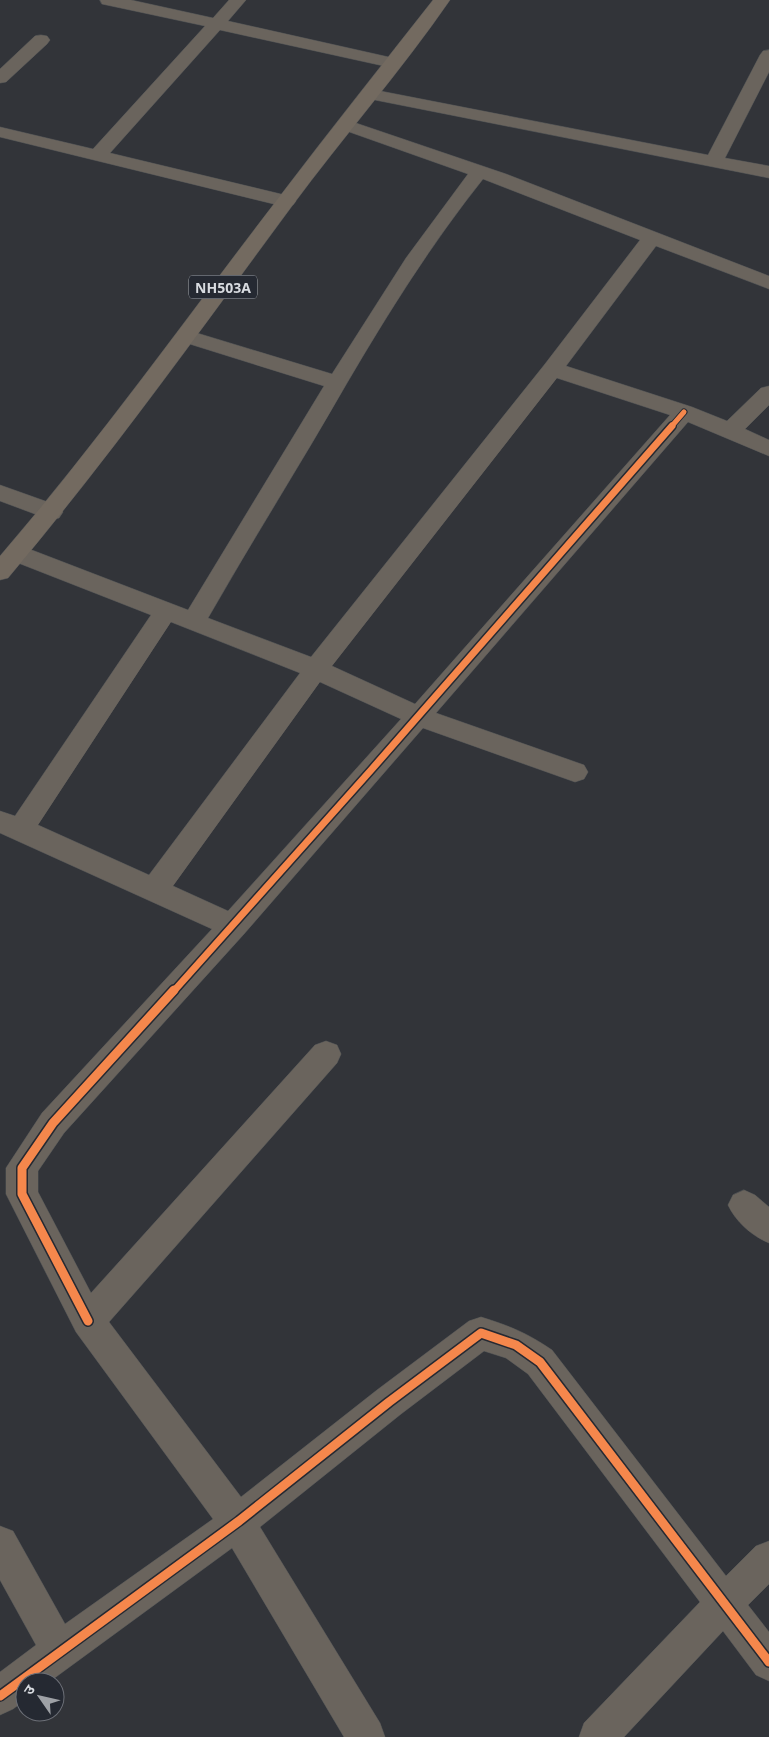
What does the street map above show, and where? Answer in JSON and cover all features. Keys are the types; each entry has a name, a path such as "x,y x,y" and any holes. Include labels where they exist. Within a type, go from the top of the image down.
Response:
{"highway":[{"name":"NH503A","path":"0,572 51,512 187,336 286,201 347,125 442,0"}],"street":[{"path":"108,0 393,63"},
{"path":"98,155 238,0"},
{"path":"0,78 42,40"},
{"path":"714,161 769,55"},
{"path":"370,94 769,172"},
{"path":"347,125 480,172 769,283"},
{"path":"0,132 286,201"},
{"path":"193,622 265,498 424,244 455,201 480,172"},
{"path":"154,890 316,669 553,368 652,237"},
{"path":"187,336 337,382"},
{"path":"553,368 684,412 769,449"},
{"path":"730,431 769,393"},
{"path":"366,1737 237,1522 88,1321 22,1194 22,1168 53,1123 234,926 420,717 684,412"},
{"path":"0,493 51,512"},
{"path":"16,553 316,669 420,717 575,772"},
{"path":"166,611 11,825 234,926"},
{"path":"88,1321 326,1054"},
{"path":"744,1205 769,1228"},
{"path":"0,1696 59,1649 237,1522 440,1361 481,1333 516,1345 540,1362 769,1662"},
{"path":"0,1544 59,1649"},
{"path":"598,1737 724,1603 769,1560"}],"cycle path":[{"path":"88,1321 22,1194 22,1168 53,1123 372,769 684,412"},
{"path":"0,1696 239,1521 389,1402 481,1333 516,1345 540,1362 769,1662"}]}
